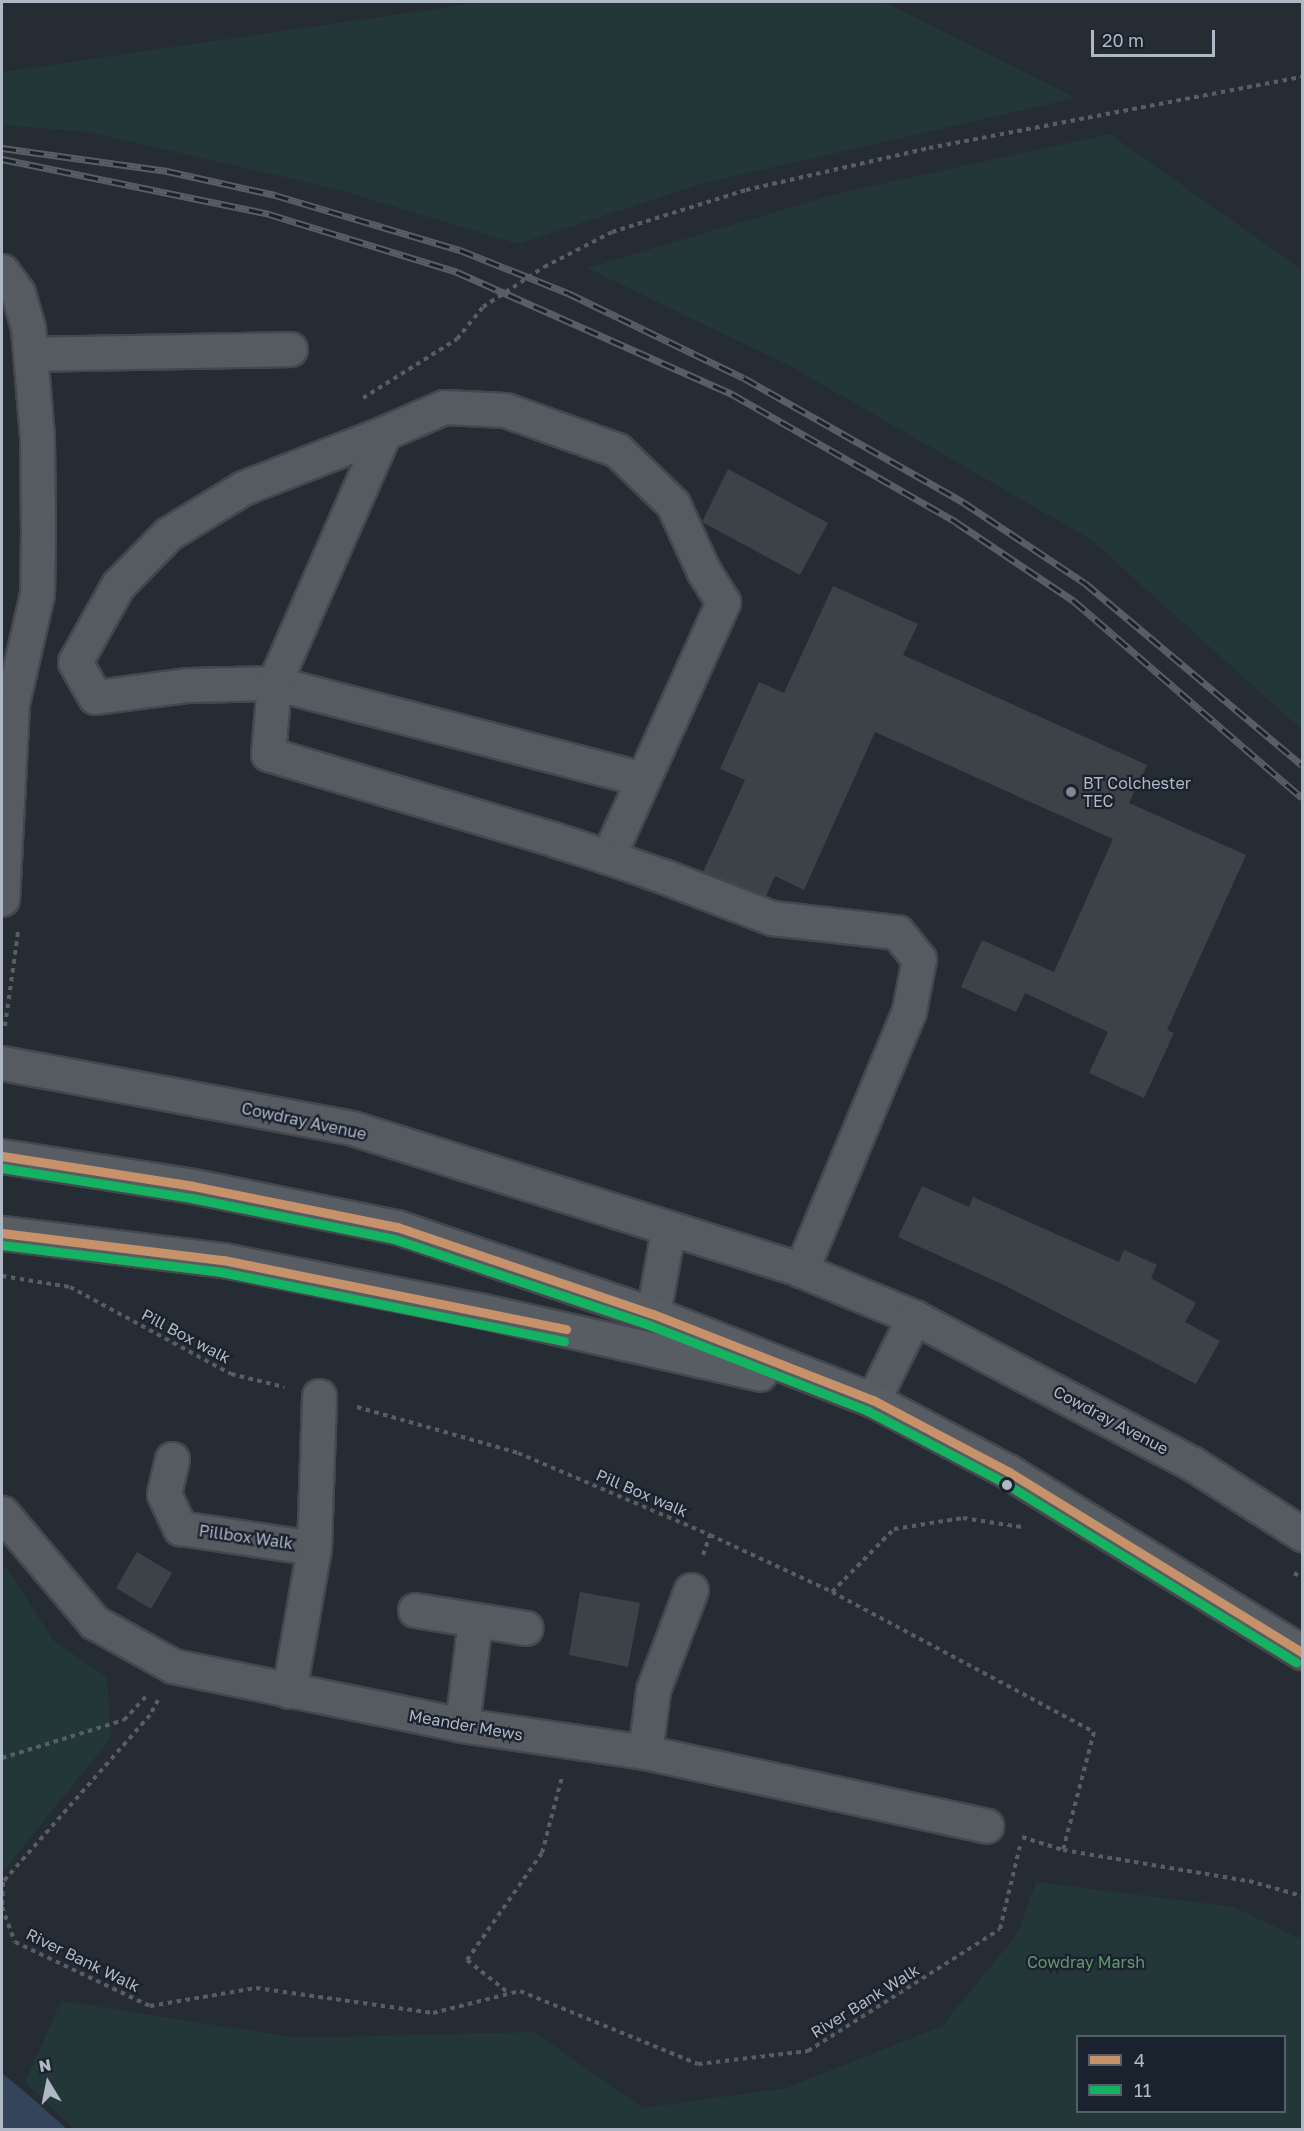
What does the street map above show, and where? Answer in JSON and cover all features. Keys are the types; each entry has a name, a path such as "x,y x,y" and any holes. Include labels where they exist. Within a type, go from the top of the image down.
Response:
{"main road":[{"path":"2,1156 193,1186 397,1227 653,1314 873,1400 1009,1472 1302,1652"},
{"path":"2,1232 223,1260 479,1310 873,1400"}],"street":[{"path":"2,271 18,293 28,329 38,438 37,594 12,703 3,878"},
{"path":"30,354 290,349"},
{"path":"608,857 723,602 704,572 673,504 617,450 505,410 444,407 243,488 168,534 118,585 75,662 95,697 188,685 274,683 643,779"},
{"path":"384,433 274,683 268,754 608,857 772,918 897,932 919,959 909,1011 801,1270"},
{"name":"Cowdray Avenue","path":"2,1064 352,1128 668,1230 801,1270 914,1317 1193,1464 1302,1534"},
{"path":"653,1314 668,1230"},
{"path":"873,1400 914,1317"},
{"name":"Pillbox Walk","path":"289,1691 314,1548 319,1396"},
{"name":"Pillbox Walk","path":"172,1459 164,1494 180,1528 314,1548"},
{"name":"Meander Mews","path":"2,1515 94,1622 173,1666 462,1725 645,1752 986,1826"},
{"path":"645,1752 653,1690 691,1590"},
{"path":"415,1610 526,1628"},
{"path":"462,1725 475,1620"}],"path":[{"name":"Pill Box walk","path":"2,1276 50,1281 70,1287 231,1374 319,1396 518,1453 832,1592 1094,1732 1063,1850"},
{"path":"832,1592 894,1529 963,1518 1034,1529"},
{"path":"2,1758 124,1720 173,1666"},
{"name":"River Bank Walk","path":"173,1666 150,1715 3,1882 2,1906 15,1941 150,2006 256,1988 433,2013 507,1992 520,1991 698,2064 808,2051 1000,1929 1022,1838"},
{"name":"River Bank Walk","path":"507,1992 467,1960 542,1853 571,1742"},
{"path":"986,1826 1063,1850 1249,1881 1302,1896"}],"green space":[{"path":"483,2 884,2 1076,98 700,184 518,244 336,189 89,132 2,125 2,72"},
{"path":"1110,134 1302,270 1302,730 1090,539 792,367 587,268 840,193"},
{"path":"6,1567 54,1641 107,1677 111,1738 2,1873 2,1570"},
{"name":"Cowdray Marsh","path":"1036,1882 1234,1907 1302,1940 1302,2129 75,2130 25,2082 61,2001 297,2038 534,2032 643,2108 786,2088 942,2026 1017,1934"}],"water":[{"path":"2,2073 26,2093 67,2129 2,2129"}],"building":[{"path":"728,469 828,523 800,575 702,522"},
{"name":"BT Colchester TEC","path":"833,586 918,624 903,655 1147,765 1129,803 1246,855 1167,1030 1174,1033 1144,1098 1089,1073 1108,1032 1025,993 1016,1012 961,987 982,940 1054,972 1113,839 875,732 804,890 775,876 766,896 703,872 745,780 720,769 759,682 784,693"},
{"path":"922,1186 969,1207 973,1197 1119,1262 1124,1250 1157,1265 1151,1278 1196,1303 1185,1322 1220,1341 1196,1384 1006,1286 898,1237"},
{"path":"137,1552 172,1573 151,1609 116,1588"},
{"path":"580,1592 640,1603 628,1667 569,1655"}],"railway":[{"path":"2,148 167,171 275,195 460,250 568,293 744,378 963,502 1085,583 1302,765"},
{"path":"2,159 269,214 457,272 732,394 956,522 1074,601 1302,798"}],"transit line":[{"name":"4","path":"2,1156 193,1186 397,1227 653,1314 873,1400 1009,1472 1302,1652"},
{"name":"11","path":"2,1168 191,1198 394,1239 649,1325 868,1411 1003,1482 1296,1662"},
{"name":"4","path":"2,1233 223,1260 566,1329"},
{"name":"11","path":"2,1245 221,1272 564,1341"}],"place":[{"name":"BT Colchester TEC","path":"1071,792"}]}
